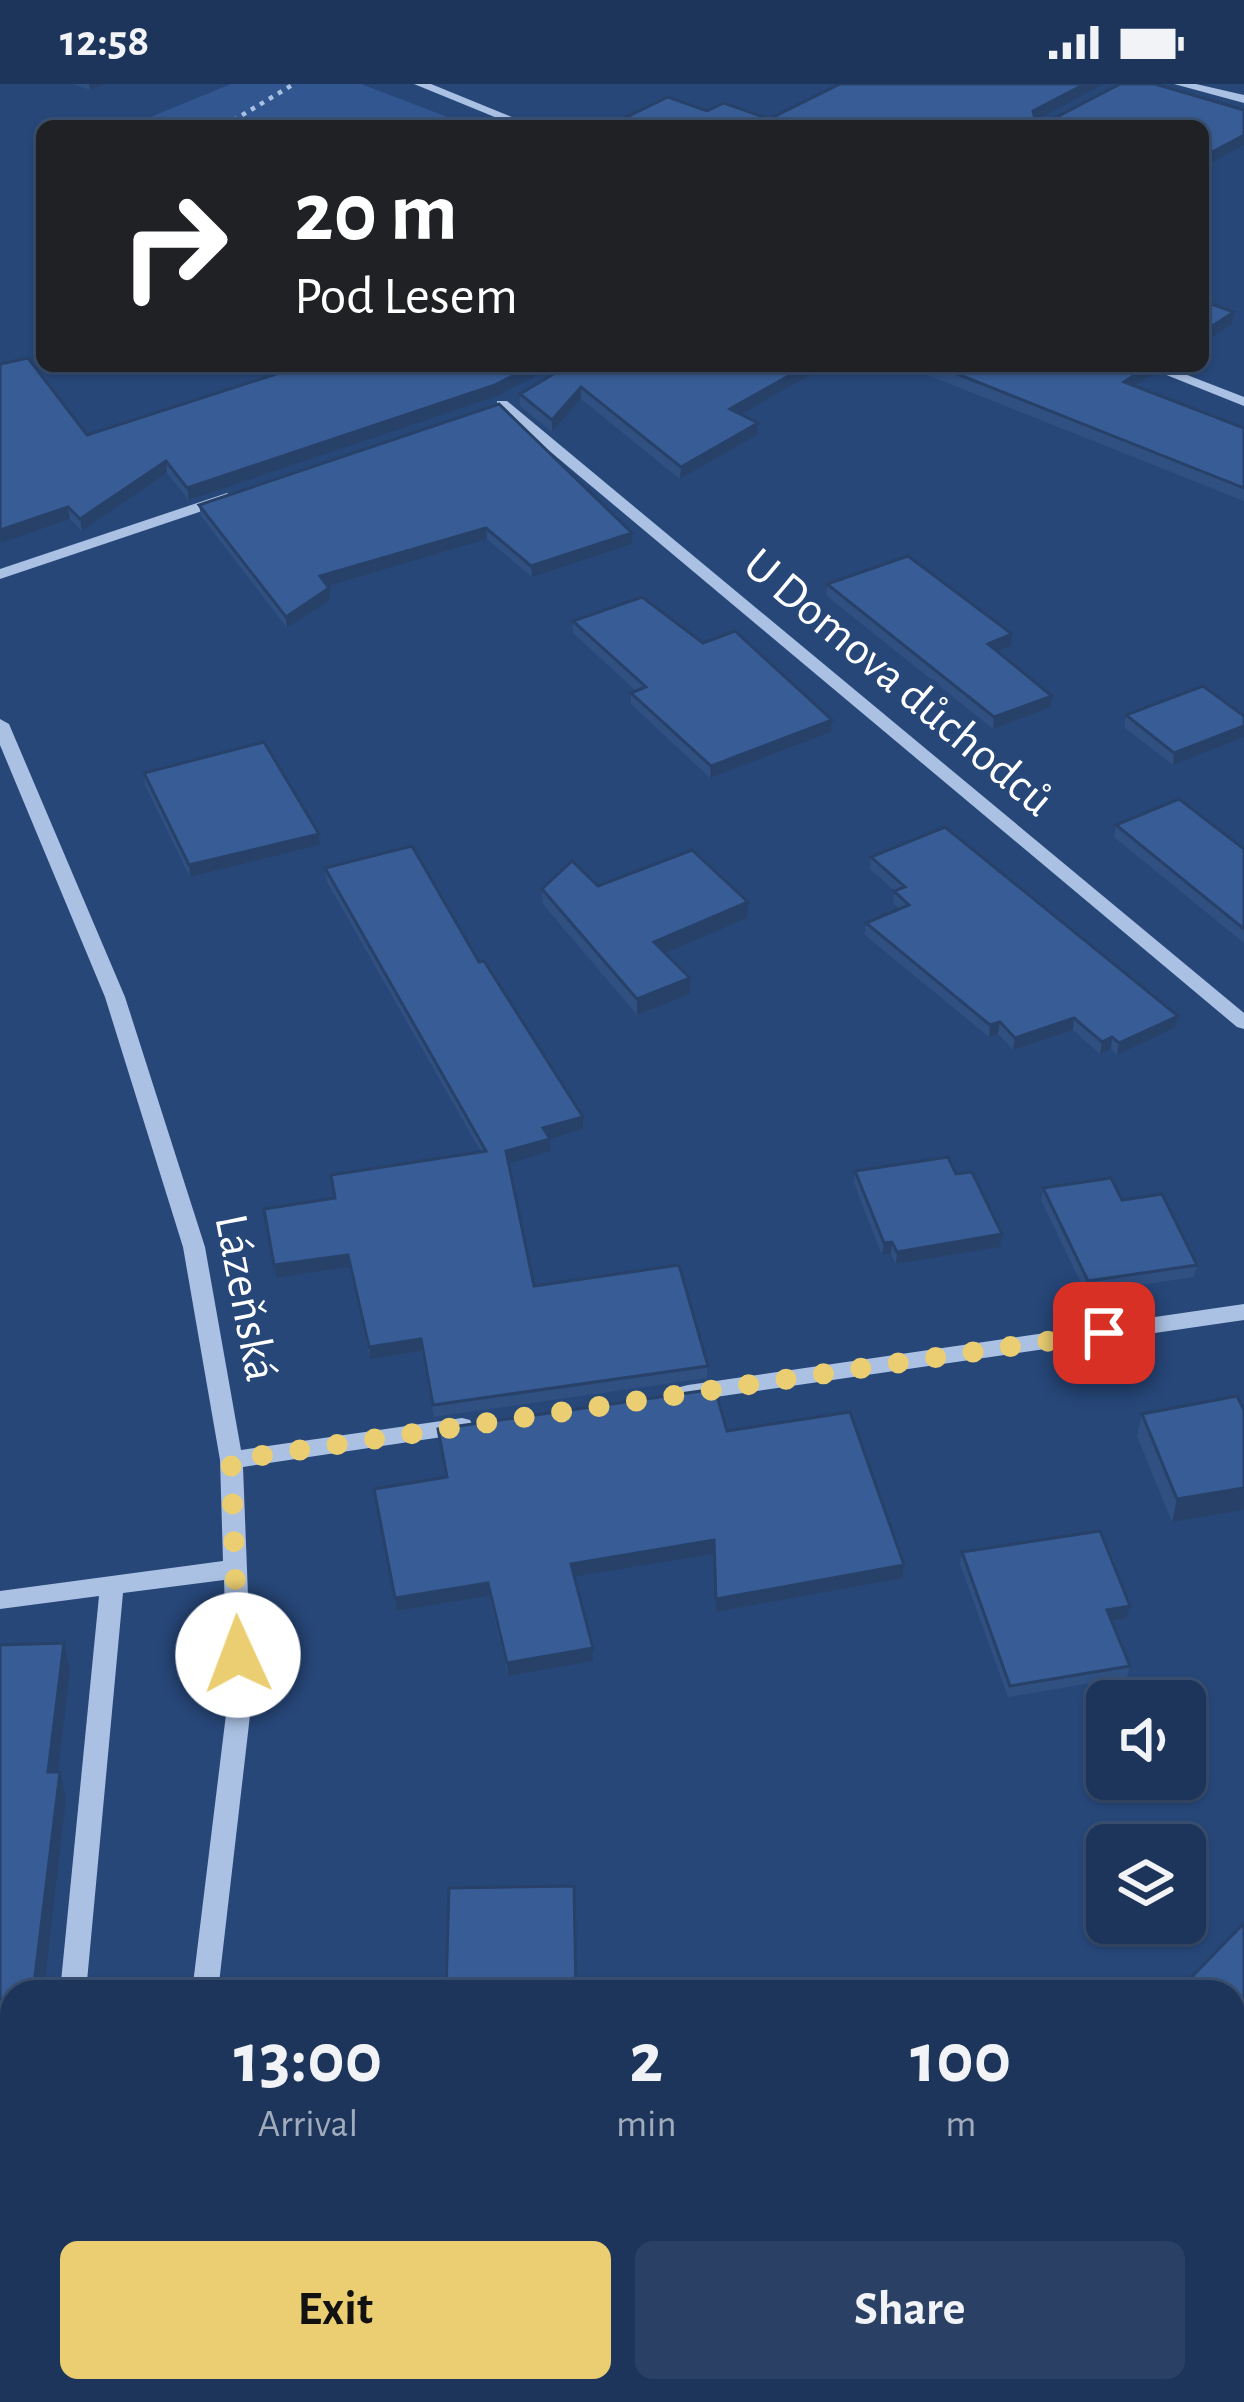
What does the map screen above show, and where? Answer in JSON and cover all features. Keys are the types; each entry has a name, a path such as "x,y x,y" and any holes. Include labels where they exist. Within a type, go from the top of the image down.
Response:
{"street":[{"path":"420,84 513,120"},
{"path":"1180,84 1244,99"},
{"path":"1166,372 1244,402"},
{"path":"481,412 520,395"},
{"name":"U Domova důchodců","path":"502,404 1244,1023"},
{"path":"0,574 241,493"},
{"name":"Lázeňská","path":"0,724 115,998 194,1247 231,1460 240,1699 206,1980"},
{"path":"659,1397 1244,1312"},
{"path":"231,1460 496,1421"},
{"path":"0,1600 235,1569"},
{"path":"74,1980 112,1585"}],"path":[{"path":"234,120 294,84"}],"shaded area":[{"path":"231,84 361,84 455,120 144,120"}],"building":[{"path":"840,84 1085,84 1033,111 1035,119 1053,119 1120,84 1155,84 1244,110 1244,135 1209,154 1209,120 620,120 668,97 707,111 724,103 769,119"},
{"path":"1209,303 1234,312 1209,328"},
{"path":"28,358 87,435 282,372 520,372 495,385 187,488 166,461 80,519 68,507 0,530 0,364"},
{"path":"557,372 795,372 730,409 758,423 681,467 581,387 552,420 520,394"},
{"path":"952,372 1140,372 1124,382 1244,428 1244,488"},
{"path":"499,404 632,533 531,566 486,528 320,576 329,588 286,617 199,505"},
{"path":"908,556 1012,634 988,644 1052,696 994,717 827,584"},
{"path":"642,597 703,643 735,631 832,720 711,766 631,693 646,687 573,621"},
{"path":"1203,686 1244,716 1244,726 1174,753 1126,715"},
{"path":"264,742 319,834 189,865 144,773"},
{"path":"1179,799 1244,849 1244,929 1116,825"},
{"path":"945,827 1178,1016 1119,1043 1112,1037 1102,1042 1074,1018 1015,1038 1000,1022 990,1025 866,923 909,905 894,891 905,887 871,857"},
{"path":"412,846 479,962 484,961 583,1117 543,1128 550,1139 506,1151 534,1286 679,1265 708,1366 433,1405 421,1339 369,1347 348,1255 274,1265 264,1209 335,1198 331,1175 486,1151 325,868"},
{"path":"692,850 748,902 654,942 690,978 637,999 542,889 572,861 598,886"},
{"path":"948,1157 956,1174 972,1172 1002,1234 897,1252 892,1242 884,1243 855,1171"},
{"path":"1111,1178 1122,1200 1162,1194 1197,1265 1088,1281 1043,1188"},
{"path":"715,1389 727,1431 850,1412 904,1565 716,1599 714,1540 571,1564 593,1648 507,1663 488,1583 395,1598 374,1489 447,1477 438,1429"},
{"path":"1237,1396 1244,1410 1244,1488 1177,1499 1142,1414"},
{"path":"1100,1531 1130,1606 1107,1610 1130,1666 1010,1686 962,1552"},
{"path":"64,1643 48,1772 60,1772 34,1980 0,1980 0,1645"},
{"path":"574,1886 576,1980 446,1980 449,1888"},
{"path":"1244,1923 1244,1980 1189,1980"}],"route":[{"path":"238,1655 231,1460 1104,1333"}]}
